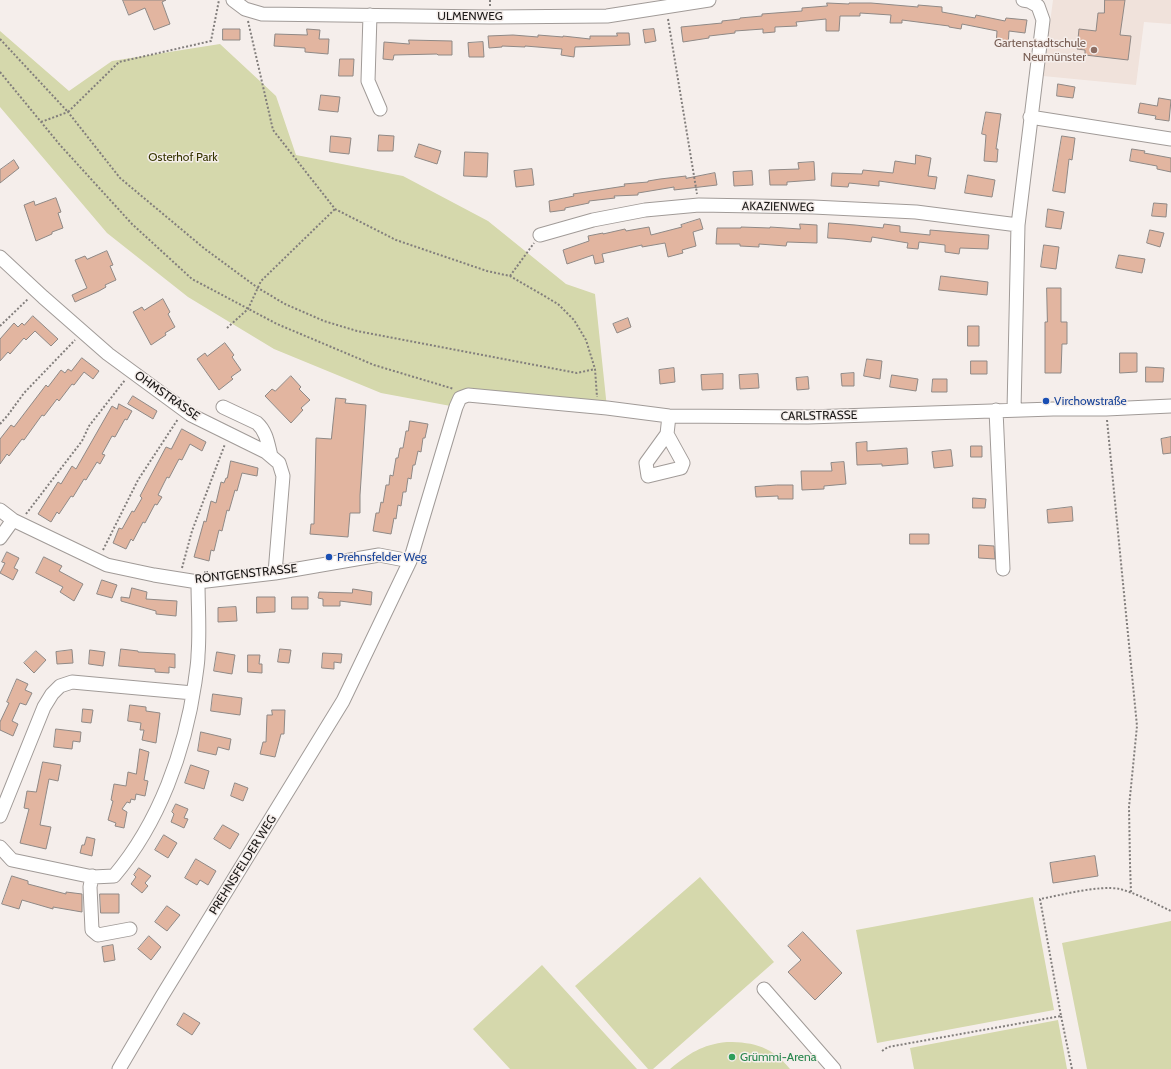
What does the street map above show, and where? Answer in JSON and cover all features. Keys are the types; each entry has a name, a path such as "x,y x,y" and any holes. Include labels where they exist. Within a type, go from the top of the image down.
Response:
{"street":[{"name":"ULMENWEG","path":"233,0 245,9 262,14 490,17 607,16 666,8 709,0"},
{"path":"1014,410 1018,225 1043,20 1038,6 1029,1 1023,0"},
{"path":"370,15 368,81 380,109"},
{"path":"1030,117 1171,139"},
{"name":"AKAZIENWEG","path":"540,235 593,220 645,210 699,205 813,207 916,212 1018,225"},
{"name":"OHMSTRASSE","path":"0,257 36,291 108,354 131,371 191,415 266,452 279,463 283,476 275,573"},
{"name":"CARLSTRASSE","path":"468,395 669,416 808,417 996,410 1106,409 1171,406"},
{"name":"PREHNSFELDER WEG","path":"118,1069 343,701 410,561 456,407 460,398 468,395"},
{"path":"223,406 262,427 271,456"},
{"path":"996,410 1004,569"},
{"path":"667,434 669,416"},
{"name":"RÖNTGENSTRASSE","path":"0,510 16,522 107,565 198,582 275,573 379,555 410,561"},
{"path":"0,538 16,522"},
{"path":"0,847 12,860 92,876 114,876 125,862 150,822 173,771 186,729 198,656 198,582"},
{"path":"0,816 44,707 52,694 60,686 72,682 193,693"},
{"path":"92,876 90,887 92,930 98,935 130,929"},
{"path":"764,989 834,1069"}],"path":[{"path":"41,122 68,112 119,62 211,41 219,0"},
{"path":"666,8 699,205"},
{"path":"245,9 273,130 335,209 396,240 487,271 510,276 558,304 574,320 586,340 595,369 598,388 598,408"},
{"path":"0,39 68,112 120,178 205,249 258,288 285,304 324,322 357,331 577,373 595,369"},
{"path":"0,72 60,145 132,224 192,279 277,324 374,365 468,395"},
{"path":"227,328 248,309 261,281 335,209"},
{"path":"510,276 540,235"},
{"path":"0,326 36,291"},
{"path":"0,424 8,416 24,392 83,332"},
{"path":"16,522 82,441 89,426 131,371"},
{"path":"98,560 138,480 184,409"},
{"path":"1106,409 1137,726 1129,807 1132,893"},
{"path":"179,579 192,531 228,434"},
{"path":"1072,1069 1040,899 1102,888 1118,889 1132,893 1171,911"},
{"path":"882,1051 888,1047 1061,1016"}],"shaded area":[{"name":"Gartenstadtschule Neumünster","path":"1053,0 1171,0 1171,24 1144,22 1136,85 1043,76"}],"green space":[{"name":"Osterhof Park","path":"0,31 69,91 112,61 220,44 276,96 296,155 403,176 488,221 566,284 595,294 607,408 459,391 456,407 381,393 274,349 188,297 107,233 0,107"},
{"path":"700,877 774,962 653,1069 648,1069 575,986"},
{"path":"1033,897 1054,1010 877,1043 856,930"},
{"path":"1171,921 1171,1069 1087,1069 1062,943"},
{"path":"542,965 637,1069 510,1069 473,1029"},
{"path":"1058,1020 1067,1069 914,1069 910,1048"},
{"name":"Grümmi-Arena","path":"727,1042 746,1043 762,1047 770,1051 790,1069 670,1069 696,1051 710,1045"}],"building":[{"path":"123,0 166,0 162,2 170,24 154,30 145,8 129,15"},
{"path":"1105,0 1125,0 1120,35 1131,36 1128,60 1085,55 1085,50 1077,49 1079,29 1096,31 1098,13 1104,13"},
{"path":"827,3 871,3 918,7 918,5 942,7 942,12 975,18 976,15 1005,21 1006,18 1027,20 1025,33 1009,31 1008,47 996,46 997,31 962,24 961,29 902,20 902,23 890,23 891,15 860,13 860,16 840,16 839,31 826,31 826,19 796,22 797,26 775,27 775,32 763,33 763,29 735,31 735,33 709,36 709,38 683,42 681,27 722,23 722,21 762,16 762,14 802,11 802,8 827,6"},
{"path":"223,29 240,29 240,40 223,40"},
{"path":"307,29 320,30 319,39 329,39 328,54 305,52 305,48 274,46 275,34 307,35"},
{"path":"654,29 656,41 645,43 643,30"},
{"path":"617,33 629,33 630,45 575,47 574,57 561,55 562,49 525,46 502,46 489,48 488,36 513,35 538,37 538,35 590,39 590,36 617,36"},
{"path":"409,40 452,41 452,55 394,55 393,60 383,59 384,42 409,44"},
{"path":"483,42 484,57 469,57 468,43"},
{"path":"340,59 354,59 353,76 339,76"},
{"path":"1058,84 1075,87 1073,98 1057,96"},
{"path":"321,95 340,97 338,112 319,110"},
{"path":"1159,98 1171,100 1169,121 1155,119 1156,116 1138,113 1140,103 1157,106"},
{"path":"986,112 1001,114 996,149 998,149 997,162 984,161 986,135 982,134"},
{"path":"379,135 394,136 393,151 378,151"},
{"path":"331,136 351,138 349,154 330,152"},
{"path":"1062,136 1075,138 1072,160 1069,159 1065,193 1053,191"},
{"path":"419,144 441,151 437,164 415,157"},
{"path":"1132,149 1171,158 1171,172 1157,169 1157,166 1130,161"},
{"path":"465,152 488,153 487,177 464,176"},
{"path":"916,155 931,158 928,176 937,177 935,189 879,181 879,186 849,183 848,187 831,186 832,173 862,174 863,170 893,173 895,161 915,164"},
{"path":"14,160 19,168 0,183 0,170"},
{"path":"814,162 815,180 787,182 787,185 770,185 769,170 799,169 798,163"},
{"path":"532,169 534,185 516,187 514,171"},
{"path":"752,171 753,185 734,186 733,172"},
{"path":"715,173 717,185 674,190 674,187 638,193 638,195 614,196 615,198 589,201 589,203 565,208 565,210 550,212 549,201 574,196 573,194 625,186 624,184 686,176 686,178"},
{"path":"968,175 995,180 992,197 965,193"},
{"path":"56,198 61,212 58,213 63,228 36,241 24,205 34,201 35,205"},
{"path":"1154,203 1167,204 1166,217 1152,216"},
{"path":"1048,209 1064,212 1061,229 1046,227"},
{"path":"700,219 703,229 693,232 696,246 682,250 683,253 668,257 665,243 642,247 642,245 602,254 604,262 595,264 593,255 567,264 563,250 589,241 588,236 625,229 626,231 649,227 651,235 682,227 681,225"},
{"path":"829,223 883,228 884,224 900,226 900,232 930,235 930,230 989,235 988,249 960,248 959,254 945,252 945,245 919,242 918,249 907,248 908,243 872,237 871,242 828,238"},
{"path":"800,224 817,225 817,243 787,242 786,246 759,244 759,247 740,246 740,244 716,244 717,228 770,227 800,229"},
{"path":"1150,230 1164,233 1160,247 1147,243"},
{"path":"1044,245 1059,247 1056,269 1041,267"},
{"path":"107,251 113,265 110,266 116,280 105,285 106,287 99,291 75,302 72,295 87,288 75,260 85,256 87,259"},
{"path":"1119,255 1145,259 1142,273 1116,268"},
{"path":"941,276 988,282 987,295 939,290"},
{"path":"1047,288 1061,288 1061,322 1067,322 1067,344 1062,344 1061,373 1045,373"},
{"path":"163,299 170,312 168,314 175,327 151,345 133,312 142,307 144,310"},
{"path":"33,316 58,339 51,346 35,331 26,340 24,338 10,354 8,352 0,361 0,339 14,323 18,327 22,323 24,325"},
{"path":"628,318 631,327 617,333 613,324"},
{"path":"968,326 979,326 979,346 968,346"},
{"path":"225,343 234,355 232,357 241,370 231,377 233,379 219,390 197,359 205,353 207,356"},
{"path":"1120,353 1137,353 1137,372 1120,373"},
{"path":"82,358 99,371 93,379 84,372 74,385 72,384 59,401 57,399 44,416 42,415 24,440 22,439 9,456 7,454 0,464 0,439 11,425 14,427 46,385 48,387 61,370 65,373 68,369 71,371"},
{"path":"867,359 882,361 880,379 864,376"},
{"path":"971,361 987,361 987,374 971,374"},
{"path":"1146,367 1164,368 1163,382 1146,382"},
{"path":"674,368 675,382 660,384 659,370"},
{"path":"854,373 854,386 842,386 841,374"},
{"path":"723,374 723,389 702,390 701,375"},
{"path":"758,374 759,388 740,389 739,375"},
{"path":"892,375 918,379 916,391 890,387"},
{"path":"291,376 301,387 299,389 310,400 301,408 303,410 291,423 265,396 272,389 275,391"},
{"path":"808,377 809,389 797,390 796,378"},
{"path":"933,379 947,379 947,392 932,392"},
{"path":"133,396 157,411 153,419 128,404"},
{"path":"336,398 346,399 345,403 366,405 360,513 350,513 348,537 310,534 311,524 314,524 316,438 331,439"},
{"path":"119,404 132,411 127,420 125,419 115,437 112,436 102,454 105,455 100,464 97,462 73,497 71,496 59,514 57,512 51,522 38,514 58,482 61,484 72,466 76,469 112,406 117,409"},
{"path":"410,421 428,424 425,438 423,438 421,452 418,451 415,465 413,465 411,479 408,478 406,492 403,492 401,506 398,505 396,519 394,518 391,534 373,531 376,513 379,513 381,502 383,503 386,485 389,485 390,475 393,476 396,458 398,458 400,448 403,448 406,431 408,431"},
{"path":"182,429 206,442 202,451 190,444 182,460 179,459 169,478 167,477 158,495 162,497 157,505 155,504 145,523 143,522 133,541 131,539 126,549 113,543 119,528 122,529 132,511 134,512 142,498 140,496 166,447 171,449"},
{"path":"1171,437 1171,453 1163,454 1161,439"},
{"path":"867,442 867,451 907,448 908,464 882,466 882,464 857,465 856,443"},
{"path":"971,446 982,446 982,457 971,457"},
{"path":"951,450 953,466 934,468 932,452"},
{"path":"231,461 258,468 257,476 242,473 229,511 227,510 222,531 219,530 214,551 211,550 209,561 194,557 204,521 206,522 211,501 216,503 221,482 224,483 227,478"},
{"path":"844,462 846,484 824,486 824,489 802,490 801,471 832,471 831,463"},
{"path":"793,485 793,499 778,499 778,496 756,497 755,487"},
{"path":"973,498 986,499 985,508 973,508"},
{"path":"1072,507 1073,521 1048,523 1047,510"},
{"path":"910,534 929,534 929,544 910,544"},
{"path":"979,545 994,546 995,559 979,558"},
{"path":"7,552 19,558 14,568 18,570 13,580 0,573 5,563 2,562"},
{"path":"44,557 62,566 59,571 83,584 74,601 60,592 63,587 36,573"},
{"path":"102,580 117,585 112,598 97,594"},
{"path":"132,588 147,592 146,599 177,601 176,616 156,614 156,611 121,601 121,597 129,598"},
{"path":"353,589 372,592 371,605 340,601 340,606 323,606 323,599 318,598 319,592 352,593"},
{"path":"257,597 275,597 275,612 257,613"},
{"path":"292,597 308,597 308,609 292,609"},
{"path":"236,607 237,621 218,622 218,608"},
{"path":"121,649 138,652 175,654 175,668 169,667 169,673 155,672 155,669 119,666"},
{"path":"280,649 291,650 289,663 278,662"},
{"path":"72,650 73,663 57,664 56,652"},
{"path":"90,650 105,652 103,666 89,664"},
{"path":"36,651 46,660 34,673 24,663"},
{"path":"217,652 235,655 232,674 214,671"},
{"path":"323,653 342,654 341,663 334,662 334,669 322,668"},
{"path":"248,655 260,655 259,664 262,664 262,673 248,672"},
{"path":"17,679 28,684 25,690 32,693 26,705 20,703 12,721 18,724 13,736 0,730 0,722 9,703 7,702"},
{"path":"213,694 242,698 240,715 211,711"},
{"path":"130,705 146,707 146,711 160,713 156,743 142,740 144,730 140,730 141,723 128,721"},
{"path":"83,709 93,710 91,723 82,722"},
{"path":"272,710 285,710 284,734 281,734 275,757 260,754 263,742 266,742 267,715 272,715"},
{"path":"56,729 81,732 80,742 73,741 72,749 54,747"},
{"path":"201,732 231,739 229,750 218,747 216,755 198,751"},
{"path":"140,749 149,752 144,780 148,781 145,796 136,794 135,800 131,799 130,803 127,802 122,809 127,812 124,828 115,826 116,823 108,820 113,801 111,800 114,784 126,786 128,772 136,774"},
{"path":"43,762 61,765 58,781 49,779 40,825 51,827 46,849 20,843 29,809 24,808 27,791 36,792"},
{"path":"191,765 209,771 204,789 185,783"},
{"path":"235,783 248,788 243,801 231,796"},
{"path":"176,804 188,809 184,818 188,819 184,828 171,822 174,814 172,812"},
{"path":"223,825 239,834 230,849 214,839"},
{"path":"164,835 177,843 168,858 155,850"},
{"path":"87,837 95,839 92,856 80,853 82,845 84,845"},
{"path":"1095,856 1098,876 1053,883 1050,863"},
{"path":"196,859 216,871 208,885 200,880 197,885 185,878"},
{"path":"139,868 151,876 145,883 148,886 142,893 131,884 136,877 134,875"},
{"path":"12,876 28,881 28,884 66,894 66,892 82,894 82,912 53,907 53,909 22,900 19,909 2,904"},
{"path":"100,894 119,894 119,913 101,913"},
{"path":"167,906 180,915 167,931 155,922"},
{"path":"803,932 842,973 815,1000 788,972 801,960 788,946"},
{"path":"149,936 161,947 151,960 138,949"},
{"path":"113,945 115,960 104,962 102,947"},
{"path":"184,1013 200,1023 192,1035 177,1025"}],"place":[{"name":"Gartenstadtschule Neumünster","path":"1094,50"},
{"name":"Virchowstraße","path":"1046,401"},
{"name":"Prehnsfelder Weg","path":"329,557"},
{"name":"Grümmi-Arena","path":"732,1057"}]}
